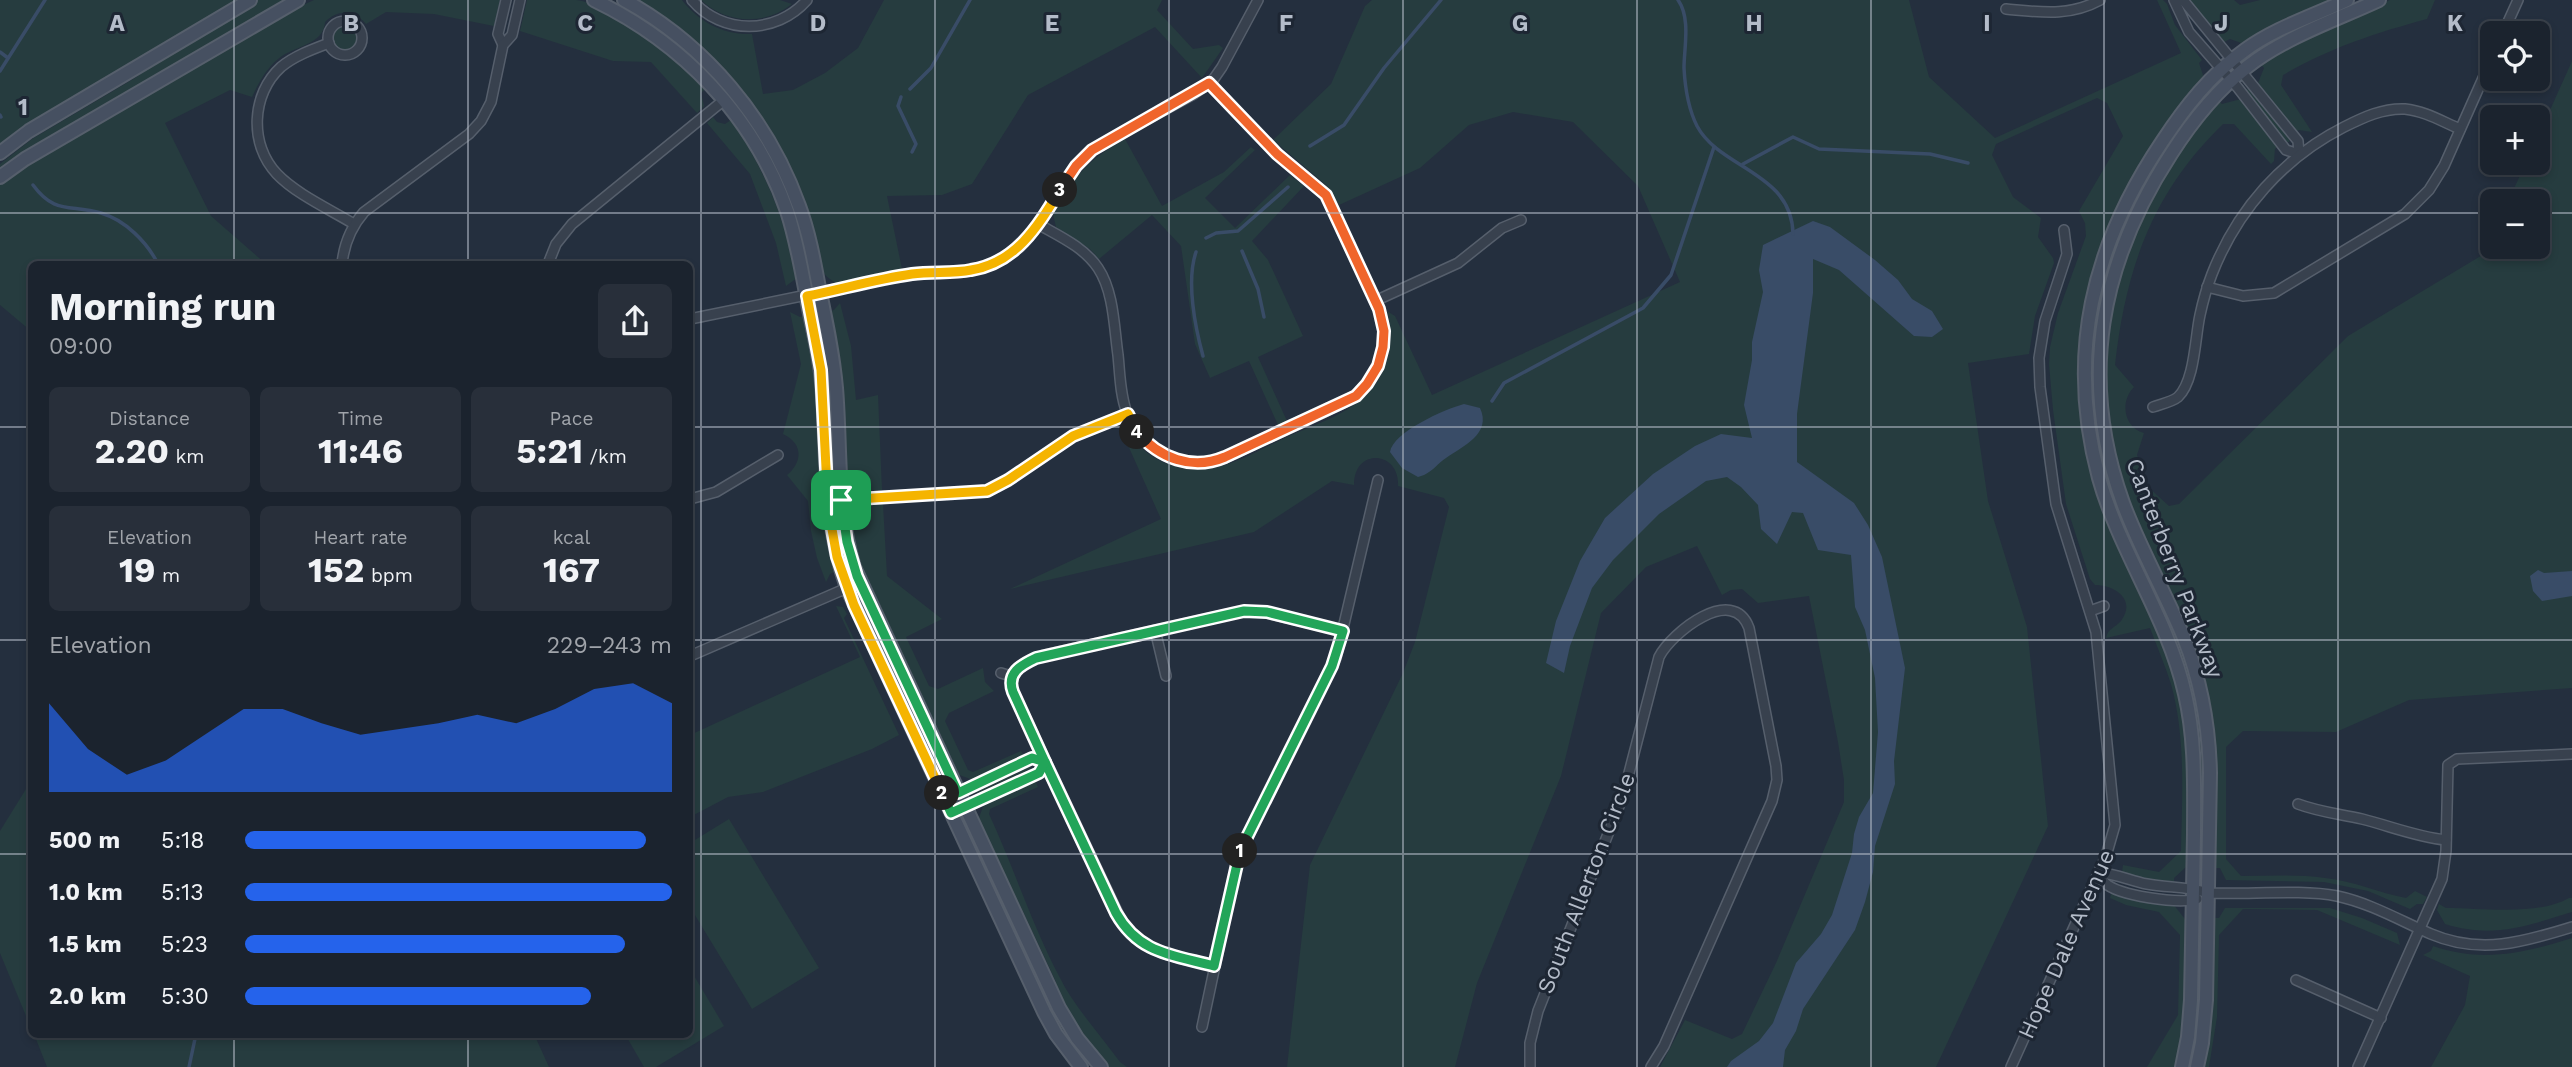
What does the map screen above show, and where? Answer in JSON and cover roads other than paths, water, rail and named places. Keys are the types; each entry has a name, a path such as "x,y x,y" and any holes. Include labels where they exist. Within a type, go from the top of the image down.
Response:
{"street":[{"path":"0,153 29,131 250,0"},
{"path":"0,177 34,153 298,0"},
{"path":"503,45 499,34 506,0"},
{"path":"343,261 354,224 376,201 478,125 491,102 503,45 512,35 520,0"},
{"path":"594,0 664,42 699,73 724,100 757,146 776,185 793,230 807,296 822,382 829,520 847,588 1044,1012 1056,1034 1081,1067"},
{"path":"624,0 664,25 704,59 728,84 760,127 783,166 809,239 820,293 835,380 841,500 847,542 857,576 1064,1017 1101,1067"},
{"path":"692,0 714,18 740,27 781,20 807,0"},
{"path":"693,319 909,274 970,271 985,267 1020,247 1086,155 1209,83 1222,67 1258,0"},
{"path":"2006,9 2064,13 2082,9 2100,0"},
{"path":"2174,0 2185,27 2287,150 2299,154"},
{"path":"2183,0 2298,141 2299,154"},
{"name":"Canterberry Parkway","path":"2182,1067 2190,1024 2193,894 2194,765 2189,710 2172,651 2112,516 2100,480 2088,421 2085,363 2094,290 2115,224 2137,181 2199,91 2232,60 2267,37 2347,0"},
{"name":"Canterberry Parkway","path":"2197,1067 2205,1020 2210,760 2200,692 2185,640 2128,516 2116,481 2102,418 2100,363 2109,290 2116,263 2134,217 2155,179 2192,123 2231,80 2260,57 2379,0"},
{"path":"2508,21 2518,0"},
{"path":"329,43 294,58 275,73 260,100 257,129 264,156 279,177 354,224"},
{"path":"1038,224 1083,252 1105,280 1128,414 1138,433 1153,448 1171,458 1196,463 1220,459 1356,396 1378,366 1384,331 1375,301 1326,195 1277,154 1209,83"},
{"path":"2207,288 2244,296 2274,293 2394,223 2429,190 2444,166 2480,85"},
{"path":"549,261 556,244 572,224 724,100"},
{"path":"2153,407 2175,399 2182,392 2192,365 2199,316 2207,288 2218,258 2238,222 2267,184 2299,154 2353,122 2390,109 2418,111 2460,129"},
{"path":"1375,301 1450,268 1502,228 1521,220"},
{"name":"Hope Dale Avenue","path":"2011,1067 2098,873 2113,836 2115,813 2096,632 2055,498 2039,370 2045,321 2066,260 2064,230"},
{"path":"841,500 987,491 1073,436 1128,414"},
{"path":"693,498 716,492 778,454"},
{"path":"1202,1027 1239,853 1332,666 1343,631 1378,480"},
{"path":"693,655 847,588"},
{"path":"2090,611 2105,606"},
{"path":"1214,966 1159,952 1141,943 1128,932 1116,913 1013,692 1011,676 1020,666 1044,655 1232,613 1255,610 1343,631"},
{"name":"South Allerton Circle","path":"1530,1067 1530,1043 1535,1019 1623,796 1659,657 1669,641 1687,625 1714,613 1731,610 1742,615 1749,628 1774,756 1776,788 1664,1046 1651,1067"},
{"path":"1155,631 1166,677"},
{"path":"1001,673 1011,676"},
{"path":"2358,1067 2442,879 2448,765 2457,759 2572,754"},
{"path":"945,799 1032,758 1045,762"},
{"path":"951,813 1039,773 1045,762"},
{"path":"2298,804 2321,812 2363,819 2419,836 2446,840"},
{"path":"2098,873 2111,873 2193,894 2335,896 2360,903 2448,940 2494,946 2521,943 2572,927"},
{"path":"2295,980 2381,1018"}],"water":[{"path":"1813,221 1830,227 1875,260 1898,280 1912,299 1932,311 1943,329 1932,337 1914,336 1839,270 1813,259 1813,293 1797,414 1797,462 1854,503 1868,525 1882,557 1905,668 1894,761 1895,784 1875,846 1873,872 1855,930 1803,1009 1796,1031 1785,1050 1783,1067 1727,1067 1731,1061 1759,1041 1773,1023 1796,963 1821,934 1832,915 1852,853 1859,817 1873,793 1878,732 1875,678 1865,630 1855,607 1851,555 1818,550 1803,513 1792,512 1777,544 1761,529 1758,505 1741,487 1727,477 1706,481 1659,514 1613,560 1592,588 1570,646 1564,673 1546,663 1556,621 1580,561 1605,518 1653,474 1695,446 1721,434 1752,438 1744,405 1752,360 1752,342 1763,292 1759,270 1763,245"},
{"path":"1464,404 1480,408 1483,417 1479,432 1474,438 1424,475 1418,477 1402,468 1390,452 1393,444 1410,429 1433,416"},
{"path":"2538,570 2544,573 2572,571 2572,596 2542,601 2533,591 2530,576"}],"waterway":[{"path":"0,71 45,0"},
{"path":"910,89 931,68 970,0"},
{"path":"1310,146 1344,125 1384,68 1441,0"},
{"path":"1678,0 1686,24 1686,90 1697,126 1722,152 1768,184 1781,197 1790,213 1793,234"},
{"path":"0,52 8,58"},
{"path":"901,97 898,106 916,144 912,152"},
{"path":"1743,164 1793,137 1819,149 1930,154 1968,163"},
{"path":"1492,401 1504,383 1643,308 1671,275 1714,147"},
{"path":"33,185 56,205 101,213 127,226 156,261"},
{"path":"1206,238 1216,233 1238,231 1288,187"},
{"path":"1242,251 1258,289 1264,317"},
{"path":"1196,252 1192,290 1203,356"},
{"path":"189,1067 195,1038"}]}
